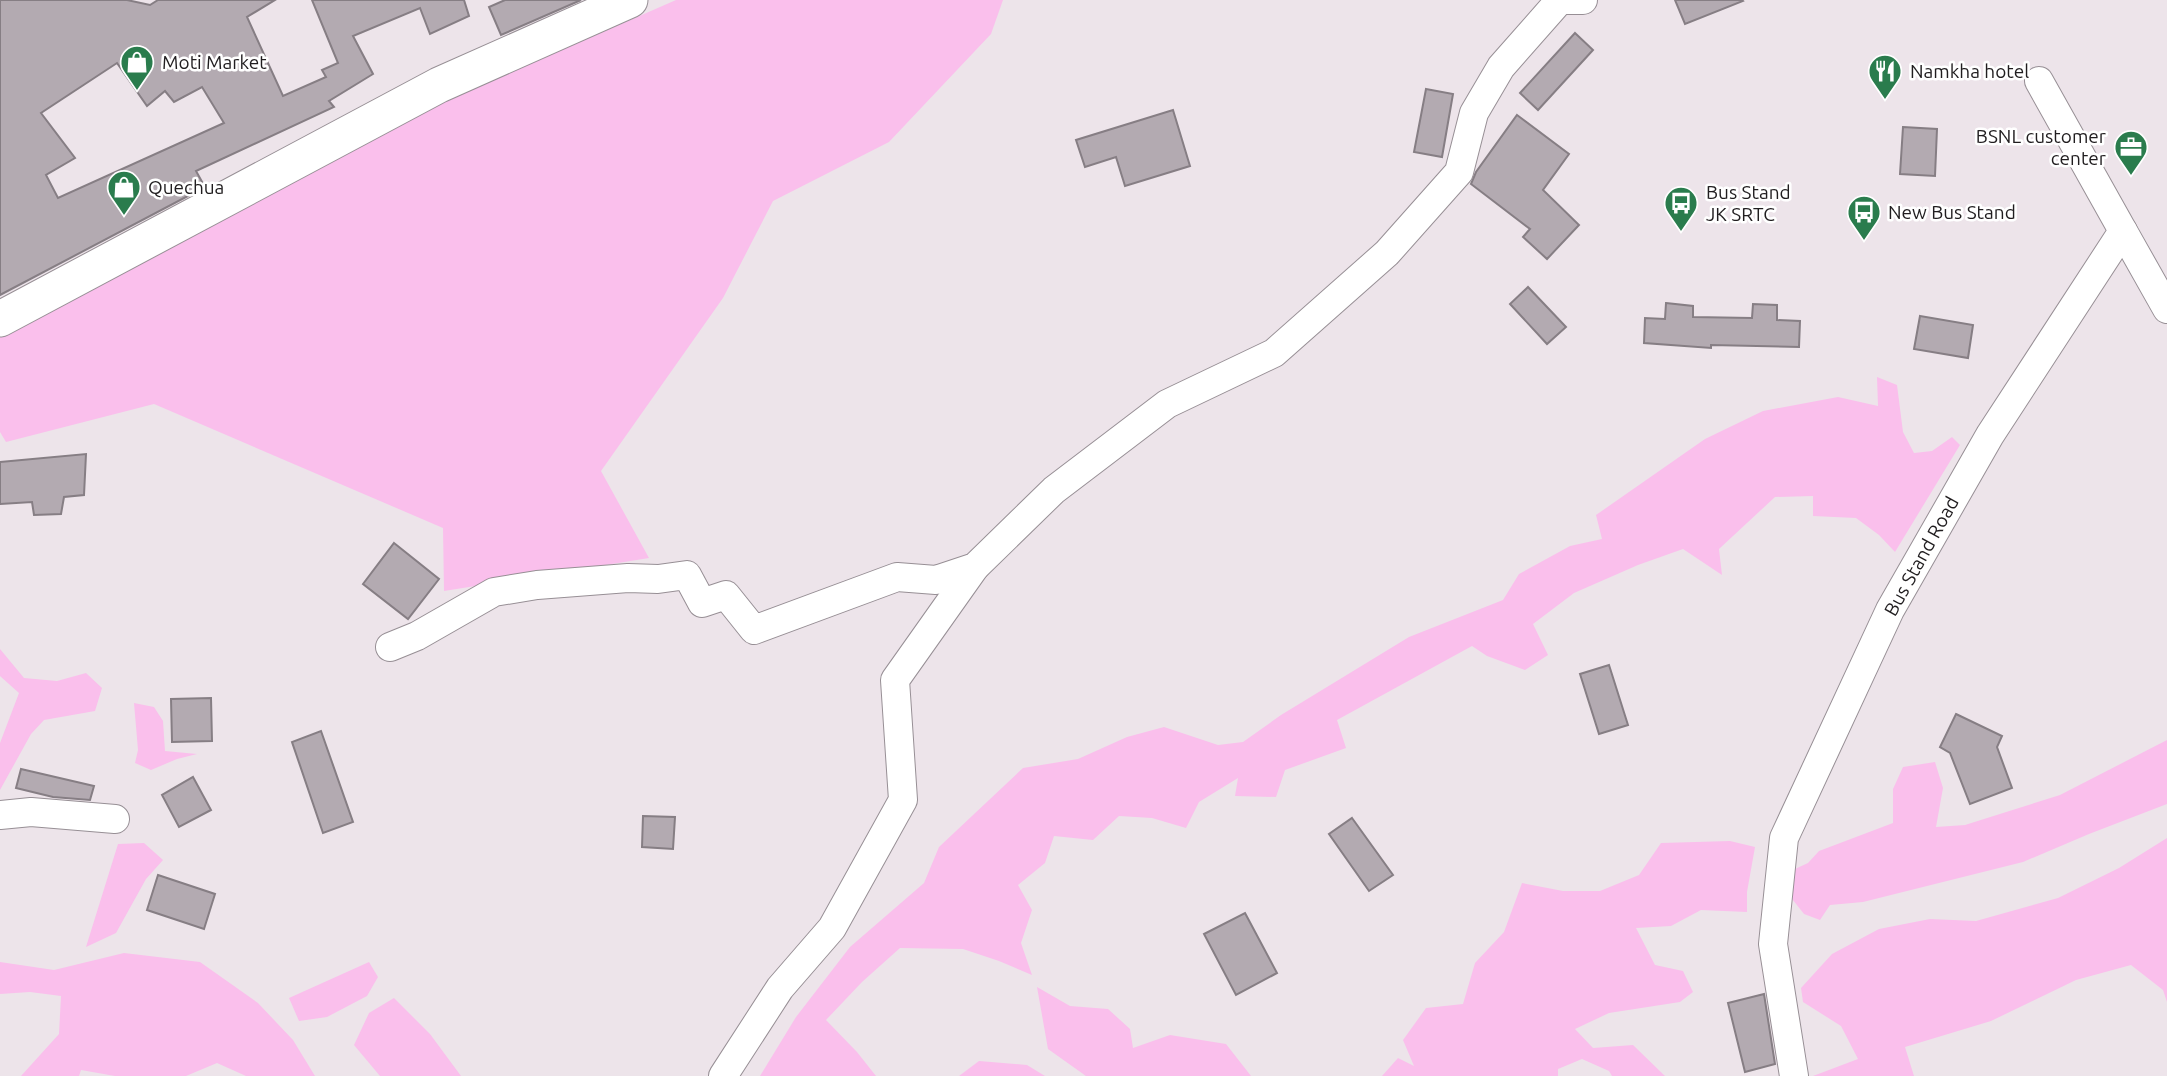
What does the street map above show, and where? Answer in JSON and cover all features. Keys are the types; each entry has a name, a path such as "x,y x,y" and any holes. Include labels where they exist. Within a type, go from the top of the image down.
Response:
{"main road":[{"path":"0,319 439,85 630,0"}],"street":[{"path":"723,1076 780,988 832,928 903,800 895,680 975,566 1054,490 1167,404 1274,353 1368,271 1459,172 1474,113 1501,67 1560,0 1583,0"},
{"path":"2039,81 2167,309"},
{"name":"Bus Stand Road","path":"1794,1076 1773,944 1784,838 1890,610 1990,435 2123,231"},
{"path":"390,647 417,636 494,592 537,585 687,575 702,603 726,595 754,630 897,577 936,580 975,566"},
{"path":"0,815 31,812 115,819"}],"shaded area":[{"path":"676,0 1003,0 991,34 889,142 773,201 723,298 601,471 649,558 444,591 443,528 154,404 6,442 0,432 0,337 454,97"},
{"path":"1877,377 1897,385 1903,432 1914,453 1932,451 1952,437 1960,445 1895,552 1879,535 1856,518 1813,516 1813,496 1775,497 1719,549 1722,575 1683,549 1574,593 1533,624 1548,655 1525,670 1487,656 1472,646 1337,720 1346,748 1285,770 1276,797 1235,796 1238,778 1199,802 1186,828 1152,818 1119,816 1093,840 1054,836 1045,863 1018,885 1032,910 1021,943 1032,975 963,949 900,948 862,982 826,1020 876,1076 760,1076 796,1017 850,947 924,883 939,847 1023,768 1078,759 1127,737 1164,727 1218,745 1243,742 1281,715 1409,637 1503,600 1519,574 1570,546 1602,539 1596,515 1705,439 1763,411 1838,397 1878,406"},
{"path":"0,649 24,678 57,681 86,673 102,688 95,711 44,720 31,734 0,790 0,743 19,693 0,676"},
{"path":"134,703 154,707 163,721 165,751 197,754 151,770 135,763 138,750"},
{"path":"2167,740 2167,804 2023,862 1863,902 1830,905 1820,920 1804,914 1789,895 1795,869 1808,863 1819,851 1893,823 1893,789 1903,767 1935,762 1943,788 1936,827 1965,825 2060,795"},
{"path":"2167,838 2167,1002 2163,990 2131,965 2076,980 1991,1021 1905,1047 1914,1076 1813,1076 1858,1059 1841,1026 1803,1002 1801,988 1832,954 1879,929 1930,919 1976,921 2058,898 2119,868"},
{"path":"1730,841 1755,847 1747,892 1747,912 1701,910 1671,926 1636,928 1655,965 1683,971 1693,992 1680,1002 1609,1013 1575,1029 1593,1048 1633,1045 1665,1076 1612,1076 1609,1071 1582,1059 1558,1069 1558,1076 1382,1076 1398,1058 1414,1066 1403,1040 1426,1008 1463,1004 1475,963 1504,932 1522,883 1563,891 1600,891 1639,875 1661,843"},
{"path":"144,843 163,860 146,879 116,933 86,947 118,844"},
{"path":"124,953 200,962 258,1003 293,1040 315,1076 246,1076 217,1063 186,1076 115,1076 81,1070 79,1076 21,1076 59,1034 61,996 30,992 0,994 0,962 54,970"},
{"path":"369,962 378,977 367,996 327,1017 299,1021 289,998"},
{"path":"1037,987 1070,1006 1108,1009 1130,1029 1133,1048 1170,1035 1226,1044 1251,1076 1086,1076 1048,1049"},
{"path":"394,998 430,1034 461,1076 380,1076 354,1045 369,1013"},
{"path":"979,1061 1027,1065 1045,1076 959,1076"}],"building":[{"path":"0,0 127,0 150,5 158,0 275,0 247,17 283,96 326,77 322,70 338,63 312,0 464,0 469,16 430,34 420,8 353,36 373,74 329,101 334,107 196,171 205,187 0,295","holes":["117,63 147,106 165,91 174,102 202,87 224,123 58,198 46,175 75,158 41,113"]},
{"path":"505,0 581,0 501,35 489,7"},
{"path":"1675,0 1742,0 1743,1 1685,24"},
{"path":"1575,33 1593,50 1538,110 1520,93"},
{"path":"1426,89 1453,94 1442,157 1414,152"},
{"path":"1173,110 1190,166 1125,186 1116,157 1085,167 1076,140"},
{"path":"1517,115 1569,154 1543,190 1579,225 1547,259 1523,237 1530,229 1471,184 1476,172"},
{"path":"1903,127 1937,129 1935,176 1900,174"},
{"path":"1528,287 1566,327 1547,344 1510,304"},
{"path":"1666,303 1693,306 1693,317 1752,318 1753,304 1777,305 1777,320 1800,321 1799,347 1711,345 1711,348 1644,343 1645,318 1665,319"},
{"path":"1920,316 1973,325 1968,358 1914,349"},
{"path":"86,454 84,495 64,497 61,514 34,515 32,502 0,504 0,462"},
{"path":"394,543 439,579 408,619 363,584"},
{"path":"1609,665 1628,725 1599,734 1580,674"},
{"path":"211,698 212,741 172,742 171,699"},
{"path":"1956,714 2002,736 1997,747 2012,788 1970,804 1950,753 1940,747"},
{"path":"321,731 353,822 323,833 292,742"},
{"path":"21,769 94,786 90,800 53,797 16,788"},
{"path":"193,777 211,810 179,827 162,795"},
{"path":"643,816 675,817 673,849 642,847"},
{"path":"1352,818 1393,875 1369,891 1329,834"},
{"path":"158,875 215,894 204,929 147,910"},
{"path":"1245,913 1277,973 1236,995 1204,934"},
{"path":"1764,994 1775,1064 1745,1072 1728,1003"}],"place":[{"name":"Moti Market","path":"137,92"},
{"name":"Namkha hotel","path":"1885,101"},
{"name":"BSNL customer center","path":"2131,177"},
{"name":"Quechua","path":"124,217"},
{"name":"Bus Stand JK SRTC","path":"1681,233"},
{"name":"New Bus Stand","path":"1864,242"}]}
